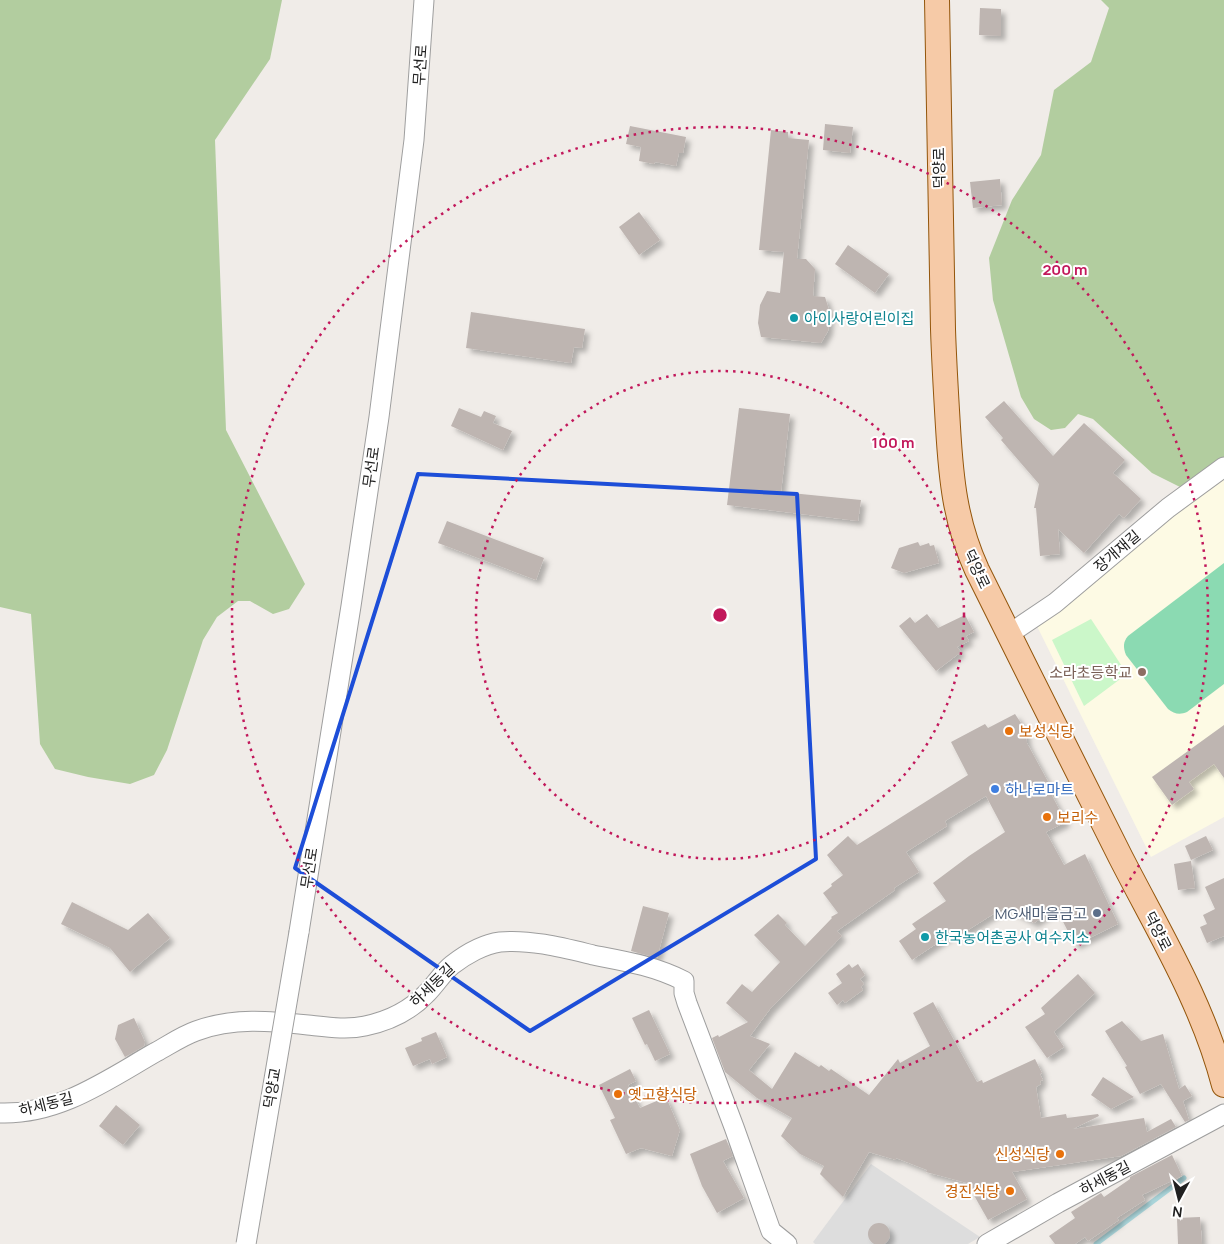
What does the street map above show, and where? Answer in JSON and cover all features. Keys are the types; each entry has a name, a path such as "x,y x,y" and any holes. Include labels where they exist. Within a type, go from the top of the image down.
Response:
{"main road":[{"name":"덕양로","path":"937,0 944,365 951,475 958,515 968,552 1064,747 1191,994 1212,1042 1224,1085"}],"street":[{"name":"무선로","path":"299,932 379,417 414,140 424,0"},
{"name":"장개재길","path":"1010,634 1055,603 1168,508 1224,467"},
{"name":"덕양교","path":"246,1244 299,932"},
{"name":"하세동길","path":"0,1113 24,1112 70,1100 99,1086 182,1037 213,1026 240,1021 268,1021 332,1028 362,1027 395,1017 406,1010 426,994 453,964 487,946 503,942 556,947 651,967 669,973 684,981 686,1004 734,1127 773,1238 787,1244"},
{"name":"하세동길","path":"987,1244 1058,1203 1224,1114"}],"highlighted area":[{"path":"418,474 797,494 816,859 530,1031 295,868"}],"shaded area":[{"name":"소라초등학교","path":"1224,467 1224,817 1151,857 1033,618"},
{"path":"871,1164 980,1237 968,1244 815,1244 813,1242"}],"green space":[{"path":"0,0 282,0 270,59 215,140 226,430 305,584 289,609 273,614 250,601 238,601 217,617 203,640 167,750 154,775 130,784 55,769 40,744 31,614 0,607"},
{"path":"1101,0 1224,0 1224,467 1190,492 1152,473 1093,419 1078,414 1065,428 1051,430 1034,419 1021,397 993,300 989,258 1012,200 1041,155 1054,90 1091,62 1109,8"},
{"path":"1224,563 1224,684 1187,712 1175,713 1168,709 1126,655 1124,643 1128,636"},
{"path":"1091,619 1127,674 1084,706 1052,640"}],"building":[{"path":"980,8 1001,9 1001,36 979,35"},
{"path":"825,124 853,127 850,153 823,150"},
{"path":"630,126 686,137 683,153 679,153 676,166 639,161 641,147 626,144"},
{"path":"771,130 788,132 788,138 809,140 797,259 806,259 815,269 813,296 825,297 830,313 828,331 821,343 761,337 758,323 760,305 767,291 780,293 784,252 759,250"},
{"path":"1000,179 1002,205 973,208 970,182"},
{"path":"639,212 660,240 639,255 619,227"},
{"path":"848,245 889,274 875,293 835,264"},
{"path":"471,312 585,329 582,348 574,347 571,363 466,348"},
{"path":"1004,401 1053,456 1084,423 1125,460 1113,473 1141,499 1124,518 1119,514 1084,553 1058,529 1060,554 1040,556 1036,508 1034,508 1039,484 1001,440 1003,438 985,417"},
{"path":"459,408 481,417 484,411 496,416 493,423 512,431 503,450 451,426"},
{"path":"739,408 790,414 781,492 861,500 858,521 727,505"},
{"path":"447,521 544,558 536,580 438,543"},
{"path":"918,542 920,546 929,543 930,546 934,545 939,563 904,573 891,568 899,548"},
{"path":"927,614 938,628 965,615 974,632 966,636 969,641 957,647 961,652 936,671 899,626 910,617 915,623"},
{"path":"1015,714 1025,729 1027,743 1052,789 1049,790 1066,822 1046,832 1064,865 1085,854 1118,924 1075,945 1056,908 1034,923 1003,908 960,935 957,930 912,960 899,941 916,929 912,924 946,901 933,883 1005,832 986,796 945,821 947,826 906,852 919,872 894,888 895,890 837,931 842,936 770,1009 750,1036 770,1044 749,1070 772,1089 795,1052 819,1067 821,1065 829,1071 831,1069 869,1095 898,1059 900,1063 930,1046 913,1013 933,1002 977,1082 982,1080 983,1083 1035,1059 1042,1073 1040,1074 1043,1080 1036,1087 1041,1118 1066,1114 1067,1118 1098,1114 1099,1116 1073,1129 1144,1118 1147,1132 1171,1119 1176,1127 1121,1156 1012,1172 1027,1199 988,1220 967,1183 926,1172 927,1170 896,1158 896,1160 869,1152 843,1197 820,1174 824,1166 800,1154 781,1136 792,1118 757,1098 725,1072 712,1038 718,1035 719,1037 748,1022 726,1003 742,984 752,992 780,962 754,935 778,914 787,923 785,925 805,946 831,917 838,913 823,893 843,875 827,855 848,836 857,845 968,775 951,742 985,724 988,728"},
{"path":"1224,725 1224,778 1214,764 1189,782 1194,789 1172,805 1152,777"},
{"path":"1206,836 1213,850 1191,860 1185,846"},
{"path":"1191,861 1195,888 1178,890 1174,864"},
{"path":"1224,878 1224,936 1207,943 1200,927 1207,924 1203,915 1215,909 1205,887"},
{"path":"72,902 128,930 148,913 170,938 130,972 110,948 61,924"},
{"path":"643,906 669,913 657,958 631,951"},
{"path":"849,964 852,968 858,964 865,975 860,979 864,984 861,987 863,990 845,1003 843,1000 837,1005 828,993 842,983 836,974"},
{"path":"1078,974 1095,993 1054,1032 1064,1047 1047,1058 1025,1027 1045,1014 1041,1008"},
{"path":"649,1010 670,1054 655,1061 632,1018"},
{"path":"134,1018 145,1042 144,1046 125,1057 115,1039 118,1025"},
{"path":"1122,1021 1141,1041 1163,1034 1179,1089 1185,1085 1192,1096 1183,1101 1189,1120 1185,1122 1161,1084 1140,1094 1125,1067 1127,1066 1105,1031"},
{"path":"436,1032 447,1057 432,1064 430,1059 413,1066 405,1048 422,1041 421,1038"},
{"path":"630,1069 636,1081 628,1085 640,1108 666,1097 680,1130 672,1156 641,1148 626,1154 610,1120 615,1118 599,1085"},
{"path":"1103,1077 1134,1097 1111,1109 1091,1095"},
{"path":"116,1105 140,1125 123,1145 99,1126"},
{"path":"726,1139 733,1156 723,1161 744,1198 717,1213 702,1186 690,1154"},
{"path":"1172,1155 1182,1176 1142,1195 1145,1200 1117,1218 1119,1220 1088,1241 1085,1237 1075,1244 1055,1244 1049,1236 1075,1218 1071,1212 1101,1193 1104,1197 1130,1179 1130,1177"},
{"path":"1200,1217 1202,1244 1178,1244 1177,1218"},
{"path":"879,1223 887,1226 890,1234 887,1242 879,1245 871,1242 868,1234 871,1226"}],"waterway":[{"path":"1096,1244 1184,1178"}],"place":[{"name":"아이사랑어린이집","path":"794,318"},
{"name":"소라초등학교","path":"1142,672"},
{"name":"보성식당","path":"1009,731"},
{"name":"하나로마트","path":"995,789"},
{"name":"보리수","path":"1047,817"},
{"name":"MG새마을금고","path":"1097,913"},
{"name":"한국농어촌공사 여수지소","path":"925,937"},
{"name":"옛고향식당","path":"618,1094"},
{"name":"신성식당","path":"1060,1154"},
{"name":"경진식당","path":"1010,1191"}]}
